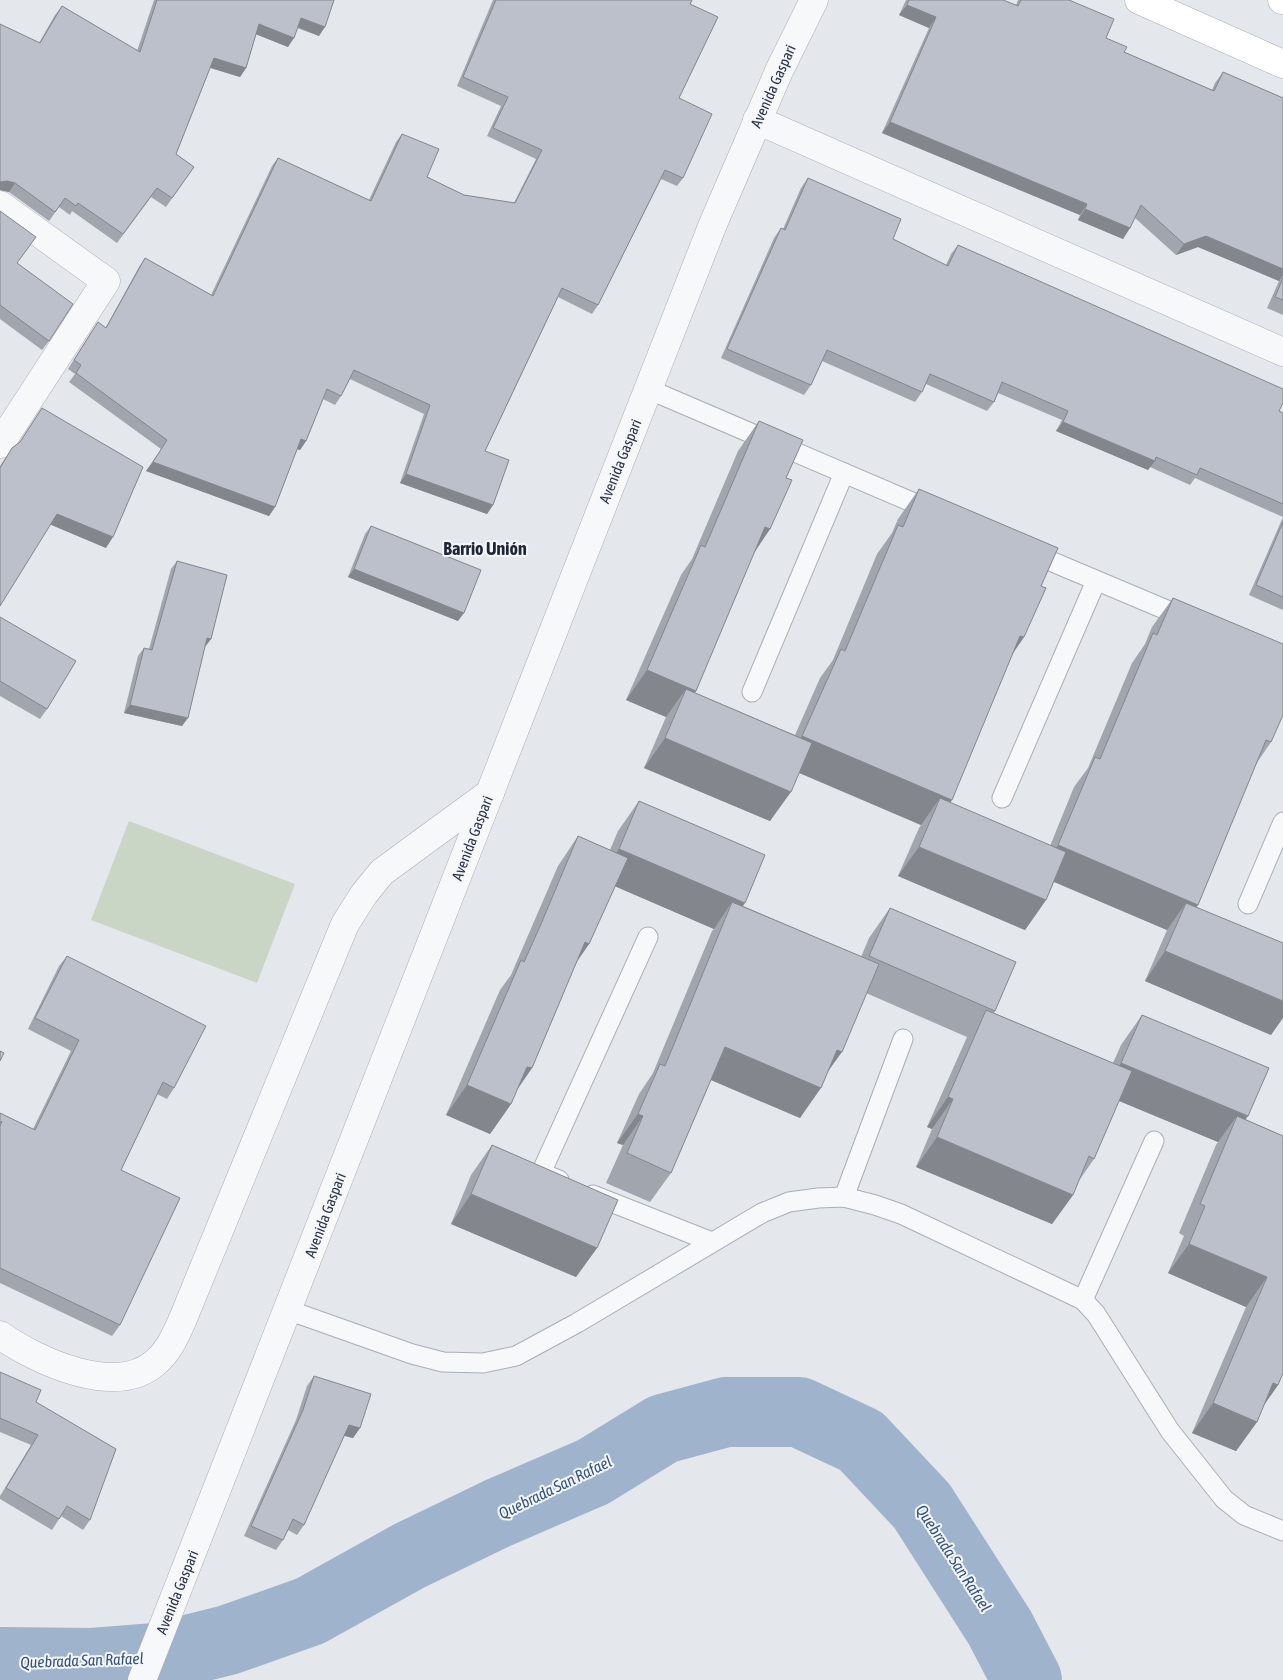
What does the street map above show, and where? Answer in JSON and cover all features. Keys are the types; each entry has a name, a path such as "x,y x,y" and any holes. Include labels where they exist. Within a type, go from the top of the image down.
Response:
{"main road":[{"path":"1139,0 1283,64"}],"street":[{"name":"Avenida Gaspari","path":"142,1680 713,224 757,120 814,0"},
{"path":"757,120 1283,352"},
{"path":"0,205 26,221 106,281 0,444"},
{"path":"0,1335 34,1355 77,1373 100,1376 128,1376 155,1364 167,1352 182,1321 346,924 364,894 382,872 490,793"}],"lane":[{"path":"648,389 948,517"},
{"path":"752,692 844,473"},
{"path":"1009,543 1200,625"},
{"path":"1002,798 1096,581"},
{"path":"1248,904 1283,822"},
{"path":"648,937 541,1173 712,1242"},
{"path":"844,1197 903,1039"},
{"path":"1084,1300 1154,1141"},
{"path":"288,1310 412,1354 443,1362 483,1363 516,1356 577,1323 762,1213 789,1202 844,1197 901,1214 1084,1300 1096,1314 1170,1431 1224,1499 1244,1515 1283,1531"}],"green space":[{"path":"129,821 295,884 257,983 91,920"}],"building":[{"path":"157,0 334,0 325,27 301,18 294,38 259,24 246,68 214,58 176,154 194,167 172,198 157,188 123,234 78,203 76,206 65,198 55,212 15,183 0,182 0,24 40,43 62,6 140,52"},
{"path":"496,0 692,0 690,4 718,17 679,98 712,114 683,178 665,170 598,305 562,288 485,451 509,460 493,505 406,474 430,405 354,370 341,396 327,389 306,441 301,439 275,507 153,462 167,440 76,373 81,365 74,360 98,322 106,328 145,258 213,296 278,158 371,201 402,134 439,149 427,177 464,195 515,203 542,150 493,128 508,97 463,77"},
{"path":"909,0 1003,0 1018,6 1021,0 1069,0 1114,19 1106,38 1127,47 1124,52 1214,91 1223,72 1283,98 1283,269 1206,236 1184,244 1141,205 1130,228 1085,209 1087,204 890,122 936,17 907,5"},
{"path":"808,178 901,219 893,239 948,266 958,245 1283,389 1283,403 1279,411 1283,413 1283,504 1200,468 1197,475 1156,457 1155,461 1063,422 1068,411 1002,382 994,402 930,374 922,392 827,350 811,385 727,349 781,228 785,230"},
{"path":"0,211 36,237 17,263 73,304 49,341 0,305"},
{"path":"1283,278 1283,300 1275,297"},
{"path":"42,408 143,467 113,537 57,514 0,606 0,468 12,448 20,442"},
{"path":"759,421 803,440 786,478 792,480 770,529 765,527 696,691 647,670 701,545 705,547"},
{"path":"919,489 1058,548 1041,586 1046,588 1024,637 1020,636 952,800 802,736 841,649 845,651 898,525 903,527"},
{"path":"1283,522 1283,597 1256,585"},
{"path":"371,526 481,570 464,613 354,569"},
{"path":"177,561 227,575 211,639 207,638 188,718 130,705 144,648 152,650"},
{"path":"1173,598 1283,644 1283,715 1271,742 1266,740 1198,905 1058,845 1095,757 1100,759 1153,633 1157,635"},
{"path":"0,617 76,661 47,709 0,681"},
{"path":"686,689 812,743 791,792 665,738"},
{"path":"940,798 1066,852 1046,900 919,847"},
{"path":"639,801 765,855 745,903 619,849"},
{"path":"578,836 628,858 589,944 585,942 532,1068 527,1067 511,1104 467,1085 521,960 524,962 541,924"},
{"path":"732,902 879,964 842,1052 837,1050 821,1088 725,1047 671,1173 627,1153 643,1116 638,1114 660,1064 665,1066"},
{"path":"1186,903 1283,943 1283,1001 1165,951"},
{"path":"890,908 1016,962 995,1011 869,956"},
{"path":"67,956 206,1026 174,1088 163,1082 121,1170 180,1198 120,1325 0,1268 0,1126 2,1121 0,1123 0,1113 35,1130 79,1040 35,1018"},
{"path":"986,1010 1132,1071 1094,1159 1089,1156 1073,1195 937,1137 953,1099 948,1097"},
{"path":"1142,1015 1269,1068 1248,1116 1121,1063"},
{"path":"0,1051 4,1053 0,1061"},
{"path":"1237,1116 1283,1136 1283,1373 1278,1385 1273,1383 1257,1422 1213,1403 1267,1277 1189,1244 1205,1206 1200,1204"},
{"path":"492,1145 618,1200 597,1248 471,1194"},
{"path":"0,1372 41,1390 36,1402 116,1449 90,1520 67,1506 59,1519 6,1488 38,1435 0,1418"},
{"path":"314,1376 371,1394 360,1428 349,1425 304,1525 293,1519 283,1540 251,1526 303,1410"}],"waterway":[{"name":"Quebrada San Rafael","path":"0,1662 92,1663 156,1658 228,1640 310,1611 409,1556 498,1513 593,1472 663,1429 726,1412 799,1412 861,1441 922,1506 1000,1628 1027,1680"}],"district":[{"name":"Barrio Unión","path":"485,548"}]}
